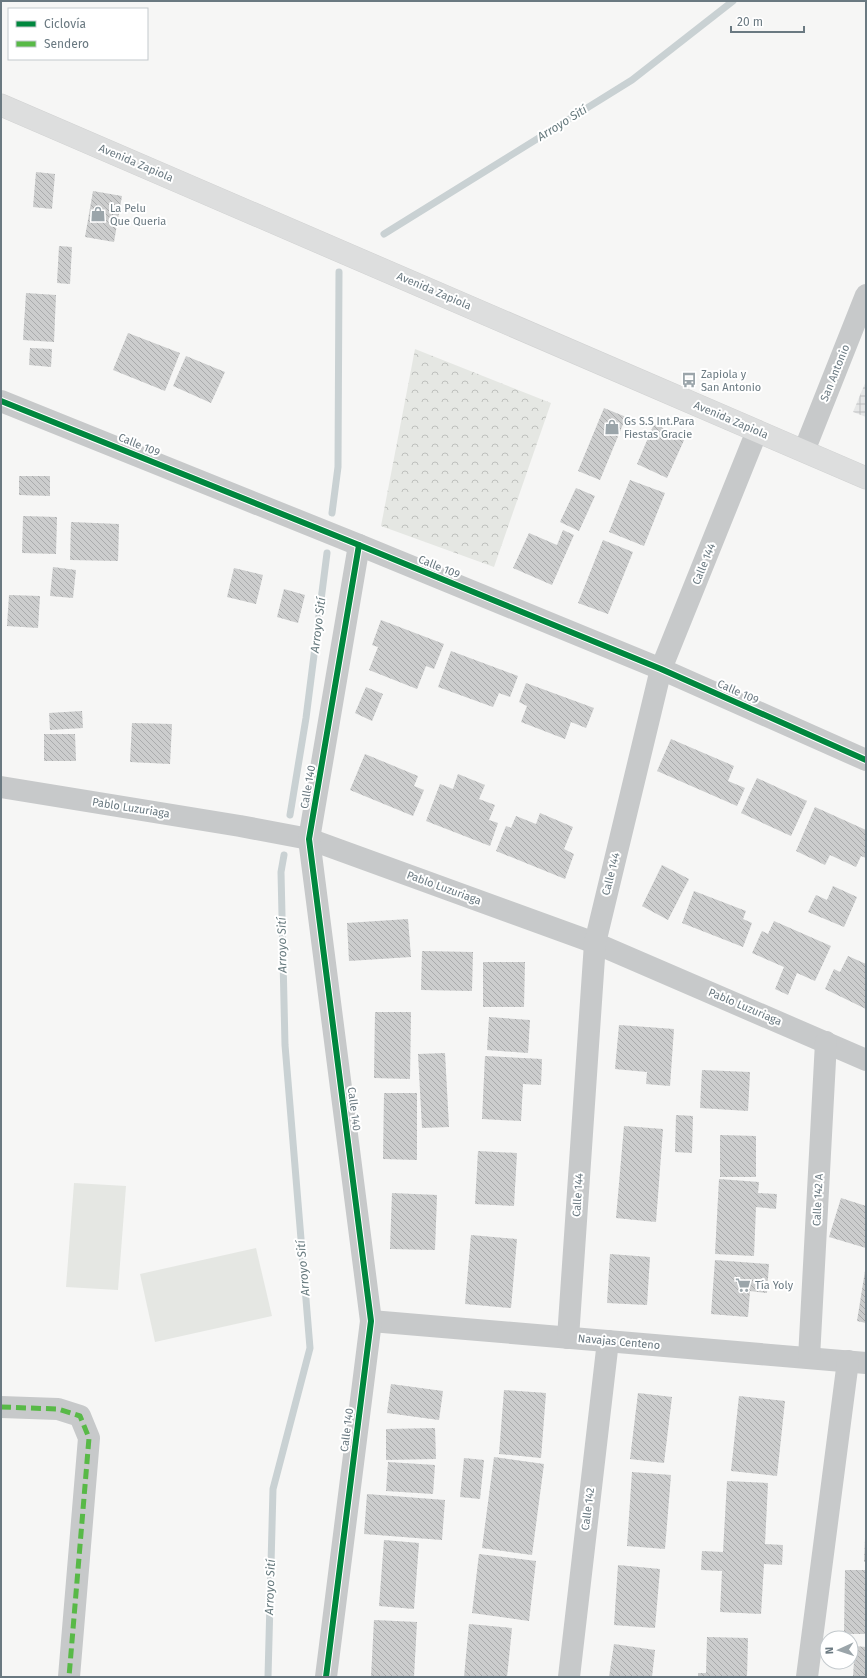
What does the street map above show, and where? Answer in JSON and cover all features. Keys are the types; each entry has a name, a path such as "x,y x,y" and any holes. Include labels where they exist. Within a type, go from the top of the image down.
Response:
{"main road":[{"name":"Avenida Zapiola","path":"1,105 866,478"}],"street":[{"path":"1,105 1,110"},
{"name":"San Antonio","path":"804,451 866,295"},
{"name":"Calle 109","path":"1,401 359,545 661,669 866,760"},
{"name":"Calle 144","path":"568,1338 594,943 661,669 757,431"},
{"name":"Calle 140","path":"326,1677 371,1321 309,839 359,545"},
{"name":"Pablo Luzuriaga","path":"1,787 309,839 594,943 866,1060"},
{"name":"Calle 142 A","path":"809,1358 826,1042"},
{"name":"Navajas Centeno","path":"371,1321 857,1362"},
{"name":"Calle 142","path":"569,1677 608,1341"},
{"path":"807,1677 857,1362"},
{"path":"1,1407 58,1408 80,1416 89,1438 69,1677"}],"shaded area":[{"path":"866,381 866,417 853,412"}],"green space":[{"path":"415,349 551,403 494,567 381,526"},
{"path":"74,1183 126,1186 118,1290 66,1287"},
{"path":"256,1248 272,1316 155,1342 140,1274"}],"building":[{"path":"36,172 55,174 52,209 33,207"},
{"path":"93,191 122,196 114,242 85,237"},
{"path":"59,246 72,247 70,284 57,283"},
{"path":"26,293 56,295 54,342 23,340"},
{"path":"128,333 180,353 165,391 113,370"},
{"path":"30,348 52,349 51,367 29,365"},
{"path":"186,356 225,372 211,403 173,386"},
{"path":"604,408 626,417 600,480 578,471"},
{"path":"654,424 685,438 667,478 637,464"},
{"path":"19,476 50,476 50,496 19,495"},
{"path":"630,480 665,493 644,546 609,532"},
{"path":"576,488 595,496 579,531 560,522"},
{"path":"23,516 57,517 56,554 22,553"},
{"path":"71,522 119,524 118,561 70,560"},
{"path":"563,530 574,535 552,585 513,568 529,533 557,545"},
{"path":"603,540 633,552 608,614 578,603"},
{"path":"53,567 76,570 73,598 50,596"},
{"path":"234,568 263,575 256,604 227,597"},
{"path":"284,589 305,595 298,623 277,617"},
{"path":"9,595 40,596 38,628 7,626"},
{"path":"381,620 444,644 434,669 426,666 417,689 369,670 378,647 372,645"},
{"path":"451,651 518,676 510,697 499,693 493,707 438,687"},
{"path":"526,683 594,708 586,728 571,722 565,739 521,722 527,706 519,702"},
{"path":"366,687 383,694 372,721 355,713"},
{"path":"82,711 83,728 50,730 49,713"},
{"path":"132,723 172,724 170,764 130,762"},
{"path":"44,734 75,734 76,761 44,761"},
{"path":"671,739 734,766 728,781 745,788 737,806 657,771"},
{"path":"365,754 418,776 414,786 424,790 413,816 350,790"},
{"path":"458,774 485,785 479,799 495,805 489,820 498,823 490,846 426,821 440,784 453,789"},
{"path":"757,778 807,801 791,836 741,813"},
{"path":"815,807 866,830 866,858 861,856 856,867 830,855 825,865 796,851"},
{"path":"540,813 573,827 564,849 574,854 565,879 496,851 506,826 511,828 516,816 536,824"},
{"path":"662,865 689,879 668,920 642,906"},
{"path":"833,886 857,897 844,927 808,912 816,895 827,900"},
{"path":"694,891 746,911 743,919 752,923 743,947 682,923"},
{"path":"408,919 411,957 349,961 347,923"},
{"path":"774,921 831,946 815,981 797,973 788,995 775,989 784,967 752,953 762,931 768,934"},
{"path":"422,951 473,952 472,991 421,990"},
{"path":"848,956 866,964 866,1009 825,989 834,969 840,972"},
{"path":"483,962 525,962 524,1007 483,1007"},
{"path":"375,1012 411,1012 410,1079 374,1078"},
{"path":"489,1017 530,1020 528,1053 487,1050"},
{"path":"619,1025 674,1029 670,1086 646,1084 647,1072 615,1069"},
{"path":"445,1053 449,1127 422,1128 418,1054"},
{"path":"485,1056 542,1059 541,1085 523,1084 521,1121 482,1119"},
{"path":"702,1070 750,1072 748,1111 700,1108"},
{"path":"384,1093 417,1093 417,1160 383,1159"},
{"path":"676,1115 693,1116 692,1153 675,1152"},
{"path":"624,1126 663,1129 656,1222 616,1218"},
{"path":"720,1135 756,1136 756,1177 720,1177"},
{"path":"478,1151 517,1153 514,1206 475,1204"},
{"path":"719,1179 759,1182 758,1193 777,1194 776,1209 756,1207 754,1256 715,1254"},
{"path":"392,1193 437,1195 435,1250 390,1249"},
{"path":"841,1198 866,1206 866,1248 829,1237"},
{"path":"471,1235 517,1239 511,1308 465,1304"},
{"path":"610,1254 650,1257 647,1305 607,1303"},
{"path":"715,1260 769,1264 767,1293 750,1291 748,1317 711,1314"},
{"path":"866,1271 866,1323 857,1321"},
{"path":"391,1384 443,1391 439,1420 387,1413"},
{"path":"504,1390 546,1393 541,1458 499,1454"},
{"path":"638,1393 672,1397 664,1463 630,1459"},
{"path":"739,1396 785,1401 777,1476 731,1471"},
{"path":"435,1428 436,1459 386,1460 386,1429"},
{"path":"494,1457 544,1464 532,1555 482,1548"},
{"path":"464,1458 484,1460 480,1499 460,1497"},
{"path":"388,1462 435,1465 433,1494 386,1491"},
{"path":"632,1472 671,1475 665,1549 627,1546"},
{"path":"727,1481 768,1483 765,1544 783,1545 782,1565 764,1564 761,1614 720,1612 722,1571 701,1570 702,1551 723,1552"},
{"path":"367,1494 445,1500 442,1540 364,1534"},
{"path":"865,1538 866,1562 864,1562"},
{"path":"384,1540 419,1543 414,1609 379,1606"},
{"path":"479,1554 536,1561 529,1621 472,1613"},
{"path":"618,1565 660,1569 655,1628 614,1625"},
{"path":"845,1570 866,1570 866,1634 859,1634 859,1630 844,1630"},
{"path":"374,1620 417,1622 414,1677 371,1677"},
{"path":"469,1624 512,1628 507,1677 464,1677"},
{"path":"707,1637 748,1638 747,1677 698,1677 698,1673 706,1673"},
{"path":"614,1644 655,1650 652,1677 609,1677"},
{"path":"859,1646 866,1647 866,1677 853,1677 853,1670 859,1670"}],"waterway":[{"name":"Arroyo Sití","path":"384,234 632,80 733,1"},
{"name":"Arroyo Sití","path":"332,513 338,467 339,272"},
{"name":"Arroyo Sití","path":"290,815 306,718 327,553"},
{"name":"Arroyo Sití","path":"268,1677 273,1489 310,1348 285,1045 281,872 284,855"}],"marked path":[{"path":"1,1407 58,1409 80,1416 89,1438 69,1677"}],"cycle path":[{"path":"1,401 359,545 661,669 866,760"},
{"path":"326,1677 371,1321 309,839 359,545"}],"place":[{"name":"La Pelu Que Queria","path":"98,214"},
{"name":"Zapiola y San Antonio","path":"689,380"},
{"name":"Gs S.S Int.Para Fiestas Gracie","path":"612,427"},
{"name":"Tía Yoly","path":"743,1285"}]}
